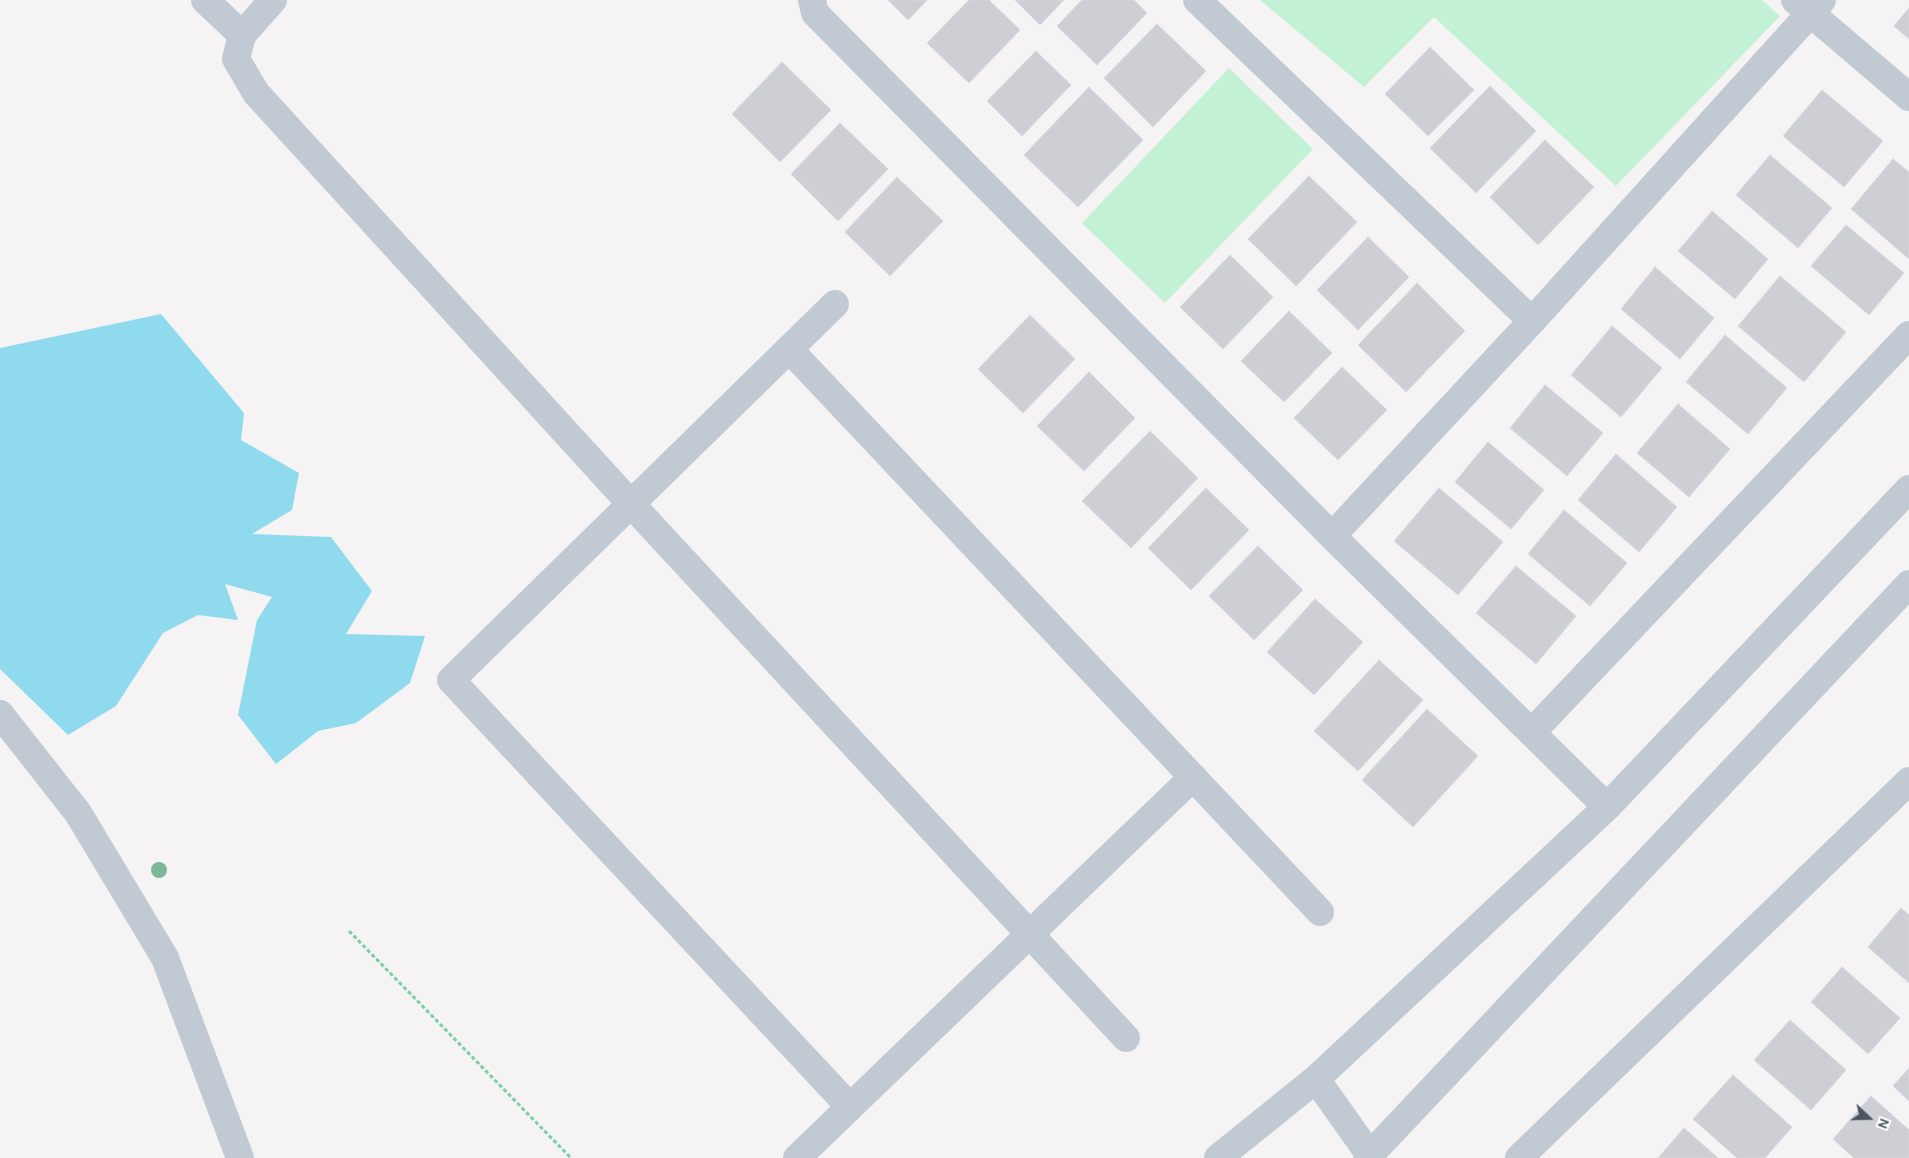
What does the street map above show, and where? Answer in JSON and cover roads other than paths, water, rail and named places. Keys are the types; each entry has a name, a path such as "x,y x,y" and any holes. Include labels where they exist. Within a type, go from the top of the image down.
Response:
{"street":[{"path":"205,0 242,36"},
{"path":"273,0 242,36 236,59 256,93 631,504 1126,1038"},
{"path":"812,0 815,13 1332,536 1607,807"},
{"path":"1196,0 1532,321"},
{"path":"1332,536 1532,321 1809,4 1909,97"},
{"path":"835,304 451,680 850,1107"},
{"path":"1532,732 1909,335"},
{"path":"790,349 1320,912"},
{"path":"1218,1158 1316,1079 1607,807 1909,489"},
{"path":"1316,1079 1369,1157 1909,584"},
{"path":"0,714 78,813 165,958 240,1158"},
{"path":"797,1158 1193,777"},
{"path":"1519,1158 1909,781"}],"water":[{"path":"161,314 244,413 241,440 299,473 292,510 252,534 331,537 372,591 346,634 425,636 410,683 356,723 318,731 276,764 238,715 257,620 272,597 225,584 238,620 198,615 163,633 116,706 68,735 0,669 0,348"}]}
